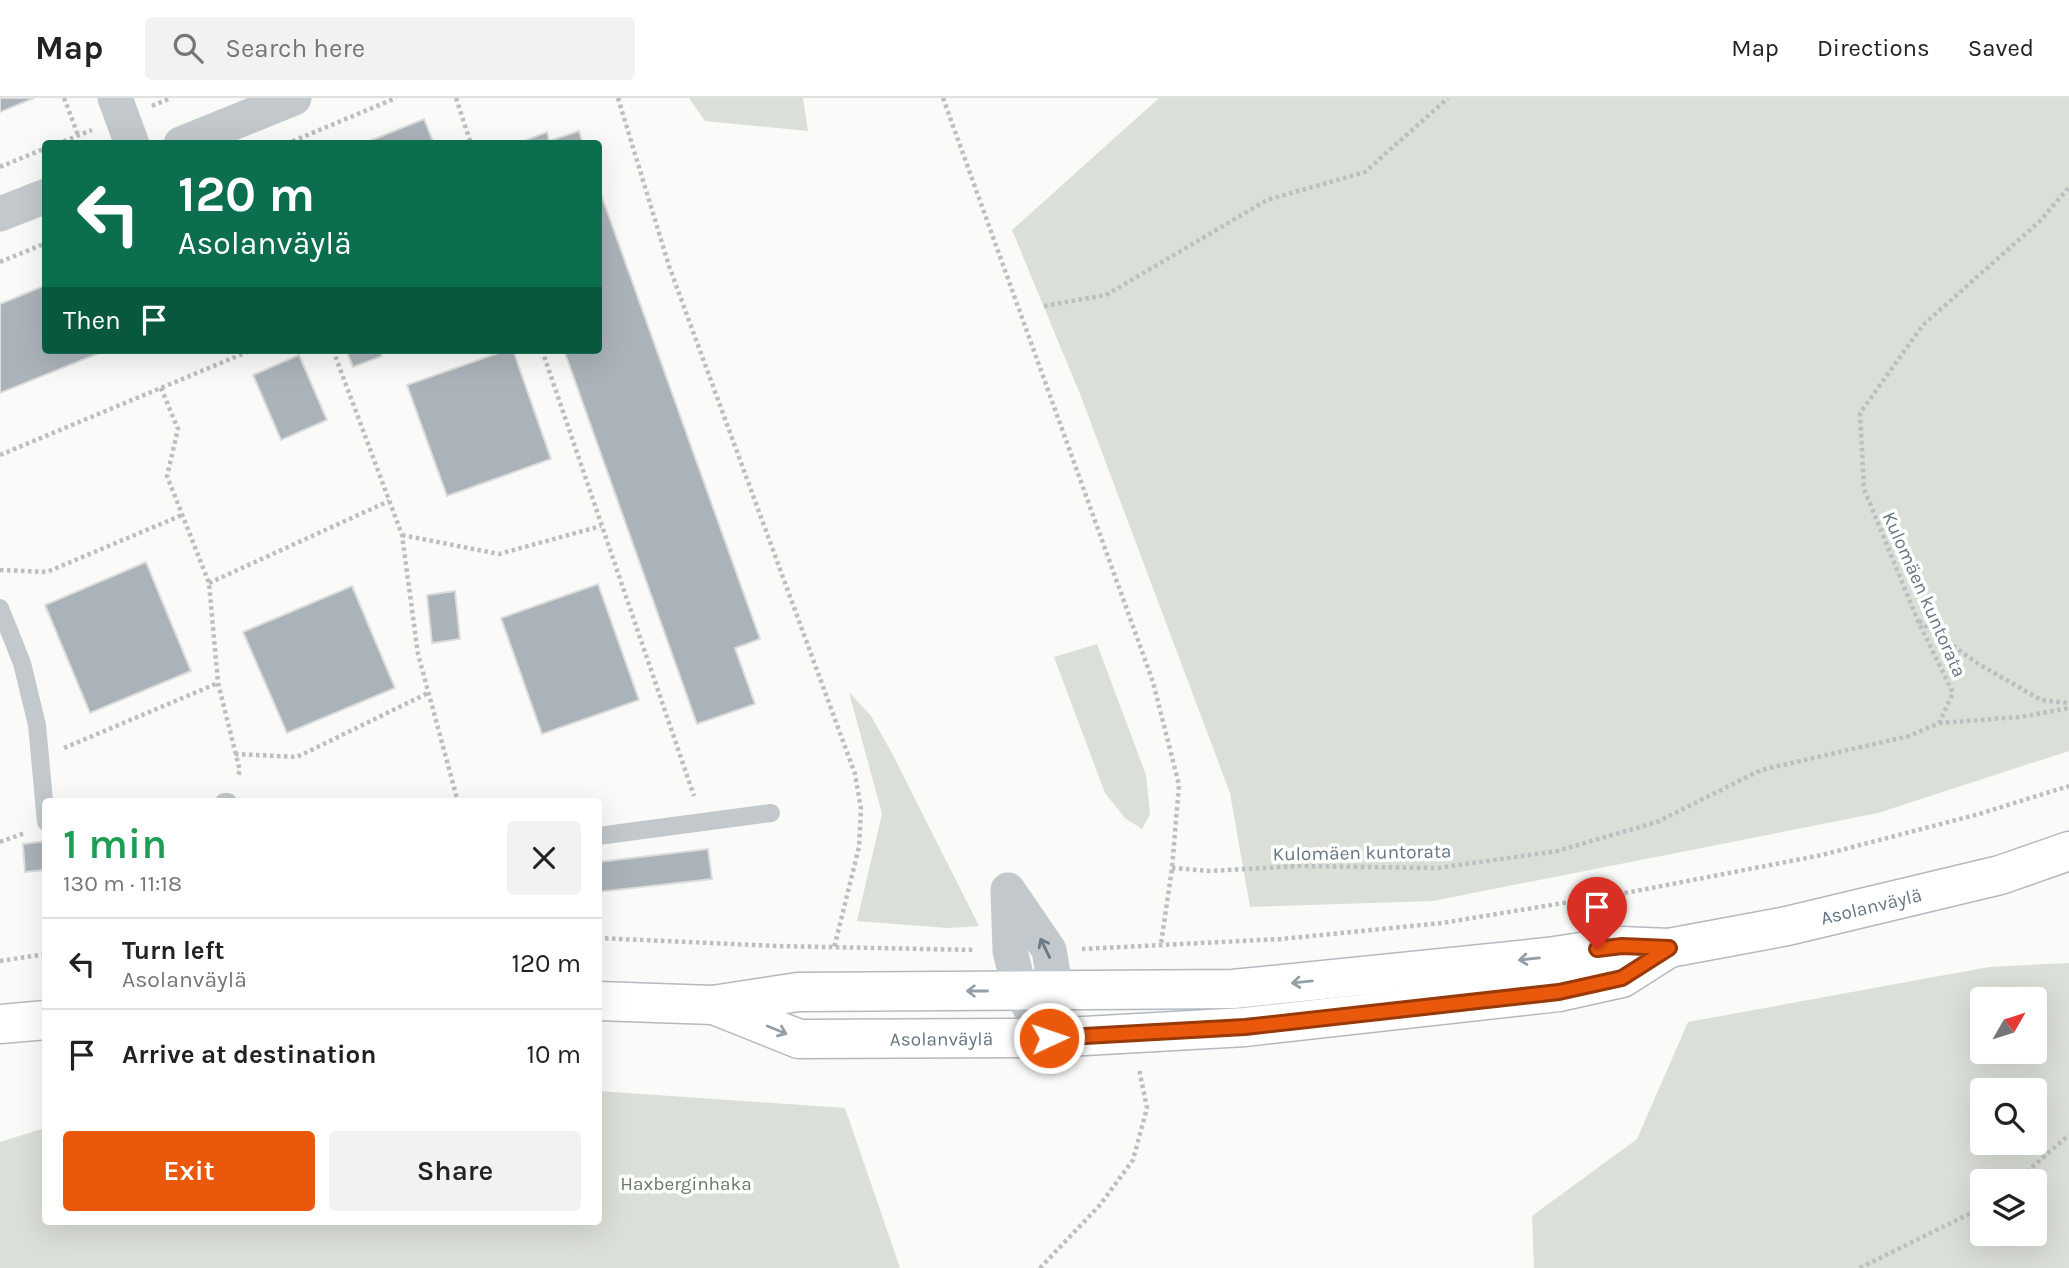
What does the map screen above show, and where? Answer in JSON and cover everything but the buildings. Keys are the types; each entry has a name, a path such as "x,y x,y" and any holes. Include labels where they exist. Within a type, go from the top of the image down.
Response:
{"main road":[{"name":"Asolanväylä","path":"602,1001 713,1005 798,992 1233,989 1548,957 1622,946 1669,948 1787,926 1987,878 2069,851"},
{"name":"Asolanväylä","path":"713,1005 799,1039 1049,1038 1245,1027 1559,992 1622,978 1669,948"},
{"path":"0,1024 42,1021"},
{"path":"0,1035 42,1021"}],"street":[{"path":"115,98 131,140"},
{"path":"191,140 294,98"},
{"path":"0,215 42,198"},
{"path":"1038,991 1049,950 1008,890 1010,951 1038,991 1049,1038"}],"lane":[{"path":"0,608 22,663 37,724 44,798"},
{"path":"602,834 771,813"}],"path":[{"path":"64,98 78,135"},
{"path":"296,140 396,98"},
{"path":"456,98 470,140"},
{"path":"618,98 669,266 855,774 861,809 859,847 834,948"},
{"path":"943,98 1153,682 1179,785 1172,868 1161,944"},
{"path":"1044,306 1106,295 1267,200 1365,172 1448,98"},
{"path":"0,167 42,150"},
{"name":"Kulomäen kuntorata","path":"1172,868 1210,871 1300,866 1438,867 1557,851 1657,822 1761,770 1909,737 1939,723 1953,693 1918,621 1864,489 1860,413 1923,325 2040,221 2069,187"},
{"path":"0,261 42,245"},
{"path":"0,455 242,354"},
{"path":"334,354 402,535 418,654 457,798"},
{"path":"543,354 702,822"},
{"path":"161,388 178,429 167,477 209,583 218,683 240,771 228,798"},
{"path":"209,583 389,501"},
{"path":"0,569 47,572 182,515"},
{"path":"402,535 499,555 601,526"},
{"path":"1918,621 1977,663 2041,700 2069,705"},
{"path":"40,758 218,683"},
{"path":"235,754 297,757 428,693"},
{"path":"1939,723 2020,717 2069,705"},
{"path":"1049,950 1281,939 1442,923 1636,891 1822,855 1979,814 2069,786"},
{"path":"602,938 834,948 1010,951"},
{"path":"0,961 42,955"},
{"path":"1040,1268 1100,1205 1133,1160 1147,1108 1140,1069"},
{"path":"2030,1169 2069,1135"},
{"path":"1860,1268 1970,1213"}],"green space":[{"path":"689,98 803,98 808,131 705,121"},
{"path":"1159,98 2069,98 2069,751 1878,813 1433,901 1250,907 1230,793 1080,394 1012,230"},
{"path":"1097,644 1146,775 1150,814 1142,829 1125,818 1105,793 1054,657"},
{"path":"849,692 871,716 893,755 979,926 948,928 857,921 882,814"},
{"path":"2069,963 2069,1268 1534,1268 1532,1216 1637,1139 1688,1022 1989,967"},
{"name":"Haxberginhaka","path":"602,1091 845,1108 900,1268 0,1268 0,1142 42,1129 42,1225 602,1225"}],"route":[{"path":"1049,1038 1245,1027 1559,992 1622,978 1669,948 1622,946 1597,949"}]}
